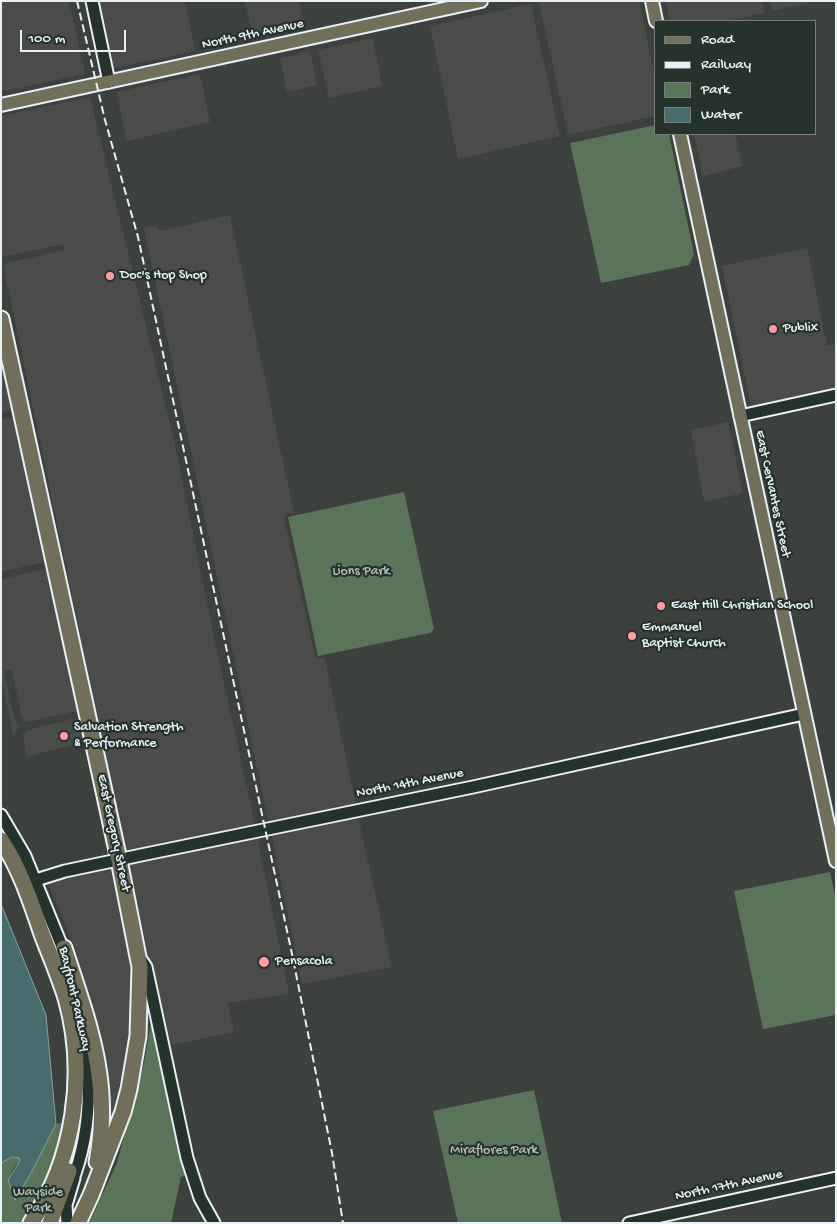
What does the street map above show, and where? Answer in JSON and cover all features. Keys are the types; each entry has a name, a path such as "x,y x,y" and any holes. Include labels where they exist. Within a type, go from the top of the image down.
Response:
{"highway":[{"name":"East Gregory Street","path":"1,320 138,955"},
{"name":"Bayfront Parkway","path":"1,840 29,882 66,999 71,1030"},
{"path":"64,948 90,1028 101,1078 102,1124 91,1195"},
{"path":"75,1222 91,1195 123,1112 129,1089 138,1036 140,1006 138,955"},
{"path":"31,1223 62,1164 71,1130 76,1068 71,1030"},
{"path":"50,1223 72,1164 82,1111 80,1063 71,1030"}],"main road":[{"name":"North 9th Avenue","path":"1,106 481,1"},
{"path":"652,1 656,20"},
{"name":"East Cervantes Street","path":"680,135 836,861"}],"street":[{"path":"92,1 109,82"},
{"path":"740,416 836,395"},
{"name":"North 14th Avenue","path":"29,882 119,860 473,787 804,714"},
{"name":"Bayfront Parkway","path":"1,815 16,839 29,882 64,948 83,1028 88,1071 87,1123 84,1143 60,1212 59,1223"},
{"name":"East Gregory Street","path":"138,955 146,967 192,1177 200,1198 214,1223"},
{"path":"74,1175 66,1205 75,1222"},
{"name":"North 17th Avenue","path":"629,1223 836,1178"}],"shaded area":[{"path":"1,1 69,1 85,74 1,92"},
{"path":"96,1 185,1 195,51 110,69"},
{"path":"245,1 299,1 305,27 253,38"},
{"path":"639,1 654,72 654,116 568,135 539,2"},
{"path":"665,1 762,1 764,13 730,20 670,20"},
{"path":"770,1 818,1 772,11"},
{"path":"531,4 560,136 458,159 430,26"},
{"path":"373,38 382,86 329,98 318,50"},
{"path":"310,51 317,85 287,92 280,58"},
{"path":"200,74 210,122 127,141 116,92"},
{"path":"90,97 174,440 218,656 256,828 126,854 3,264 65,250 63,244 1,257 1,116"},
{"path":"694,135 735,135 743,166 703,176"},
{"path":"230,215 294,513 287,514 284,518 315,656 319,659 325,658 356,806 269,825 144,228 155,225 161,231"},
{"path":"807,248 827,345 836,345 836,392 752,410 722,266"},
{"path":"1,364 11,410 1,413"},
{"path":"13,417 44,562 1,572 1,420"},
{"path":"728,422 743,493 704,502 691,430"},
{"path":"46,569 77,711 26,722 22,718 12,670 4,671 15,720 19,726 14,736 16,748 1,677 1,579"},
{"path":"78,718 84,742 26,757 23,736 27,730"},
{"path":"357,813 392,967 302,984 271,832"},
{"path":"257,835 289,994 228,1003 234,1032 167,1046 128,861"},
{"path":"110,865 127,940 135,1019 108,1133 93,1026 77,953 47,881"}],"green space":[{"path":"654,125 654,135 669,135 694,254 689,265 601,283 570,143"},
{"name":"Lions Park","path":"404,492 434,629 430,633 318,656 288,517"},
{"path":"830,872 836,900 836,1015 763,1029 734,891"},
{"path":"152,1017 187,1175 181,1177 171,1223 89,1223 117,1163 144,1063"},
{"name":"Miraflores Park","path":"534,1090 562,1223 458,1223 433,1111"},
{"name":"Wayside Park","path":"73,1120 77,1146 75,1159 50,1223 1,1223 3,1218 1,1219 1,1163 12,1157 19,1158 20,1161 12,1171 10,1179 15,1199 30,1175 56,1124"}],"water":[{"path":"1,904 46,1015 56,1124 15,1200 8,1180 20,1161 19,1158 12,1157 1,1163"}],"railway":[{"path":"77,1 105,120 138,237 292,954 332,1153 343,1223"}],"place":[{"name":"Doc's Hop Shop","path":"110,276"},
{"name":"Publix","path":"773,329"},
{"name":"East Hill Christian School","path":"661,606"},
{"name":"Emmanuel Baptist Church","path":"632,636"},
{"name":"Salvation Strength & Performance","path":"64,736"},
{"name":"Pensacola","path":"264,962"}]}
